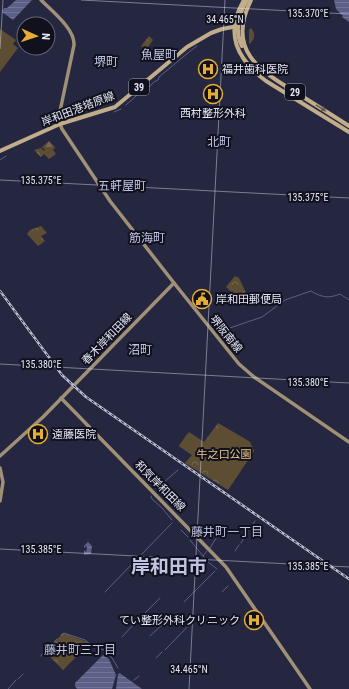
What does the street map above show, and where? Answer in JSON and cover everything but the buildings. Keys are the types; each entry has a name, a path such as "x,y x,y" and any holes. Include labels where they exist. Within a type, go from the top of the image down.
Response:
{"main road":[{"path":"41,0 67,27 74,38 74,45 59,116 60,124"},
{"name":"29","path":"244,0 238,11 235,40 239,52 254,72 349,132"},
{"path":"246,51 240,41 236,26 247,0"},
{"name":"29","path":"251,0 245,13 242,25 243,41 246,51 259,67 274,79 349,126"},
{"name":"岸和田港塔原線","path":"0,152 60,124 115,107 187,47 210,33 236,26"},
{"name":"堺阪南線","path":"60,124 68,139 110,201 244,369 349,442"},
{"name":"春木岸和田線","path":"0,456 43,418 174,283"},
{"name":"和気岸和田線","path":"61,398 226,567 310,689"},
{"path":"0,468 3,482 0,501"}],"green space":[{"path":"251,28 254,32 254,37 253,41 249,44 249,30"},
{"path":"0,29 16,40 13,44 16,46 16,51 0,72"},
{"path":"149,36 153,40 146,50 141,46"},
{"path":"49,141 55,147 53,150 56,154 49,159 44,154 41,157 34,150 41,148 44,151 45,150 42,147"},
{"path":"41,226 47,233 41,236 45,241 38,246 27,234 30,230"},
{"path":"235,276 239,278 247,295 242,302 226,287"},
{"name":"牛之口公園","path":"218,423 250,442 254,451 228,490 185,463 192,455 179,446 189,432 204,442"},
{"name":"牛之口公園","path":"220,426 244,439 254,451 231,485 217,476 206,465 205,454 207,448"},
{"path":"187,434 200,443 192,455 179,446"},
{"path":"63,633 90,643 63,670 45,652"}],"water":[{"path":"16,0 32,0 13,20 2,12 4,8 7,8"},
{"path":"334,0 349,0 349,22 342,17 343,16 336,9"},
{"path":"88,542 92,546 91,554 84,555 84,550 86,552 87,548 86,546 84,548 84,546"},
{"path":"103,655 109,659 116,675 112,689 77,689 75,683"},
{"path":"120,673 142,689 116,689 118,674"}],"waterway":[{"path":"126,105 145,88 149,87 158,80 159,77 197,46"},
{"path":"114,112 121,109"},
{"path":"0,160 6,156"},
{"path":"224,330 262,317 285,300 311,291 325,297 340,294 349,300"},
{"path":"157,488 178,470"},
{"path":"151,496 152,499 172,520"},
{"path":"249,530 255,521"},
{"path":"139,557 172,523"},
{"path":"181,530 188,537"},
{"path":"210,548 220,532"},
{"path":"241,543 247,533"},
{"path":"190,540 208,562 217,569"},
{"path":"235,551 239,545"},
{"path":"203,556 207,551"},
{"path":"105,592 136,560"},
{"path":"184,602 215,571"},
{"path":"222,592 228,586"},
{"path":"136,622 160,598"},
{"path":"165,650 195,619"},
{"path":"150,636 164,623"},
{"path":"122,637 134,624"},
{"path":"61,635 64,633 85,640 94,647 107,651 118,668"},
{"path":"43,653 57,639"},
{"path":"156,658 162,652"},
{"path":"105,656 108,653"},
{"path":"18,679 23,674"},
{"path":"134,680 139,676"},
{"path":"8,689 16,680"}],"railway":[{"path":"0,291 62,375 86,397 349,579"}],"place":[{"name":"福井歯科医院","path":"208,69"},
{"name":"西村整形外科","path":"213,94"},
{"name":"岸和田郵便局","path":"202,299"},
{"name":"遠藤医院","path":"38,434"},
{"name":"てい整形外科クリニック","path":"254,620"}],"district":[{"name":"魚屋町","path":"159,55"},
{"name":"堺町","path":"106,62"},
{"name":"北町","path":"219,142"},
{"name":"五軒屋町","path":"122,186"},
{"name":"筋海町","path":"147,238"},
{"name":"沼町","path":"140,350"},
{"name":"藤井町一丁目","path":"227,532"},
{"name":"岸和田市","path":"169,566"},
{"name":"藤井町三丁目","path":"80,650"}]}
